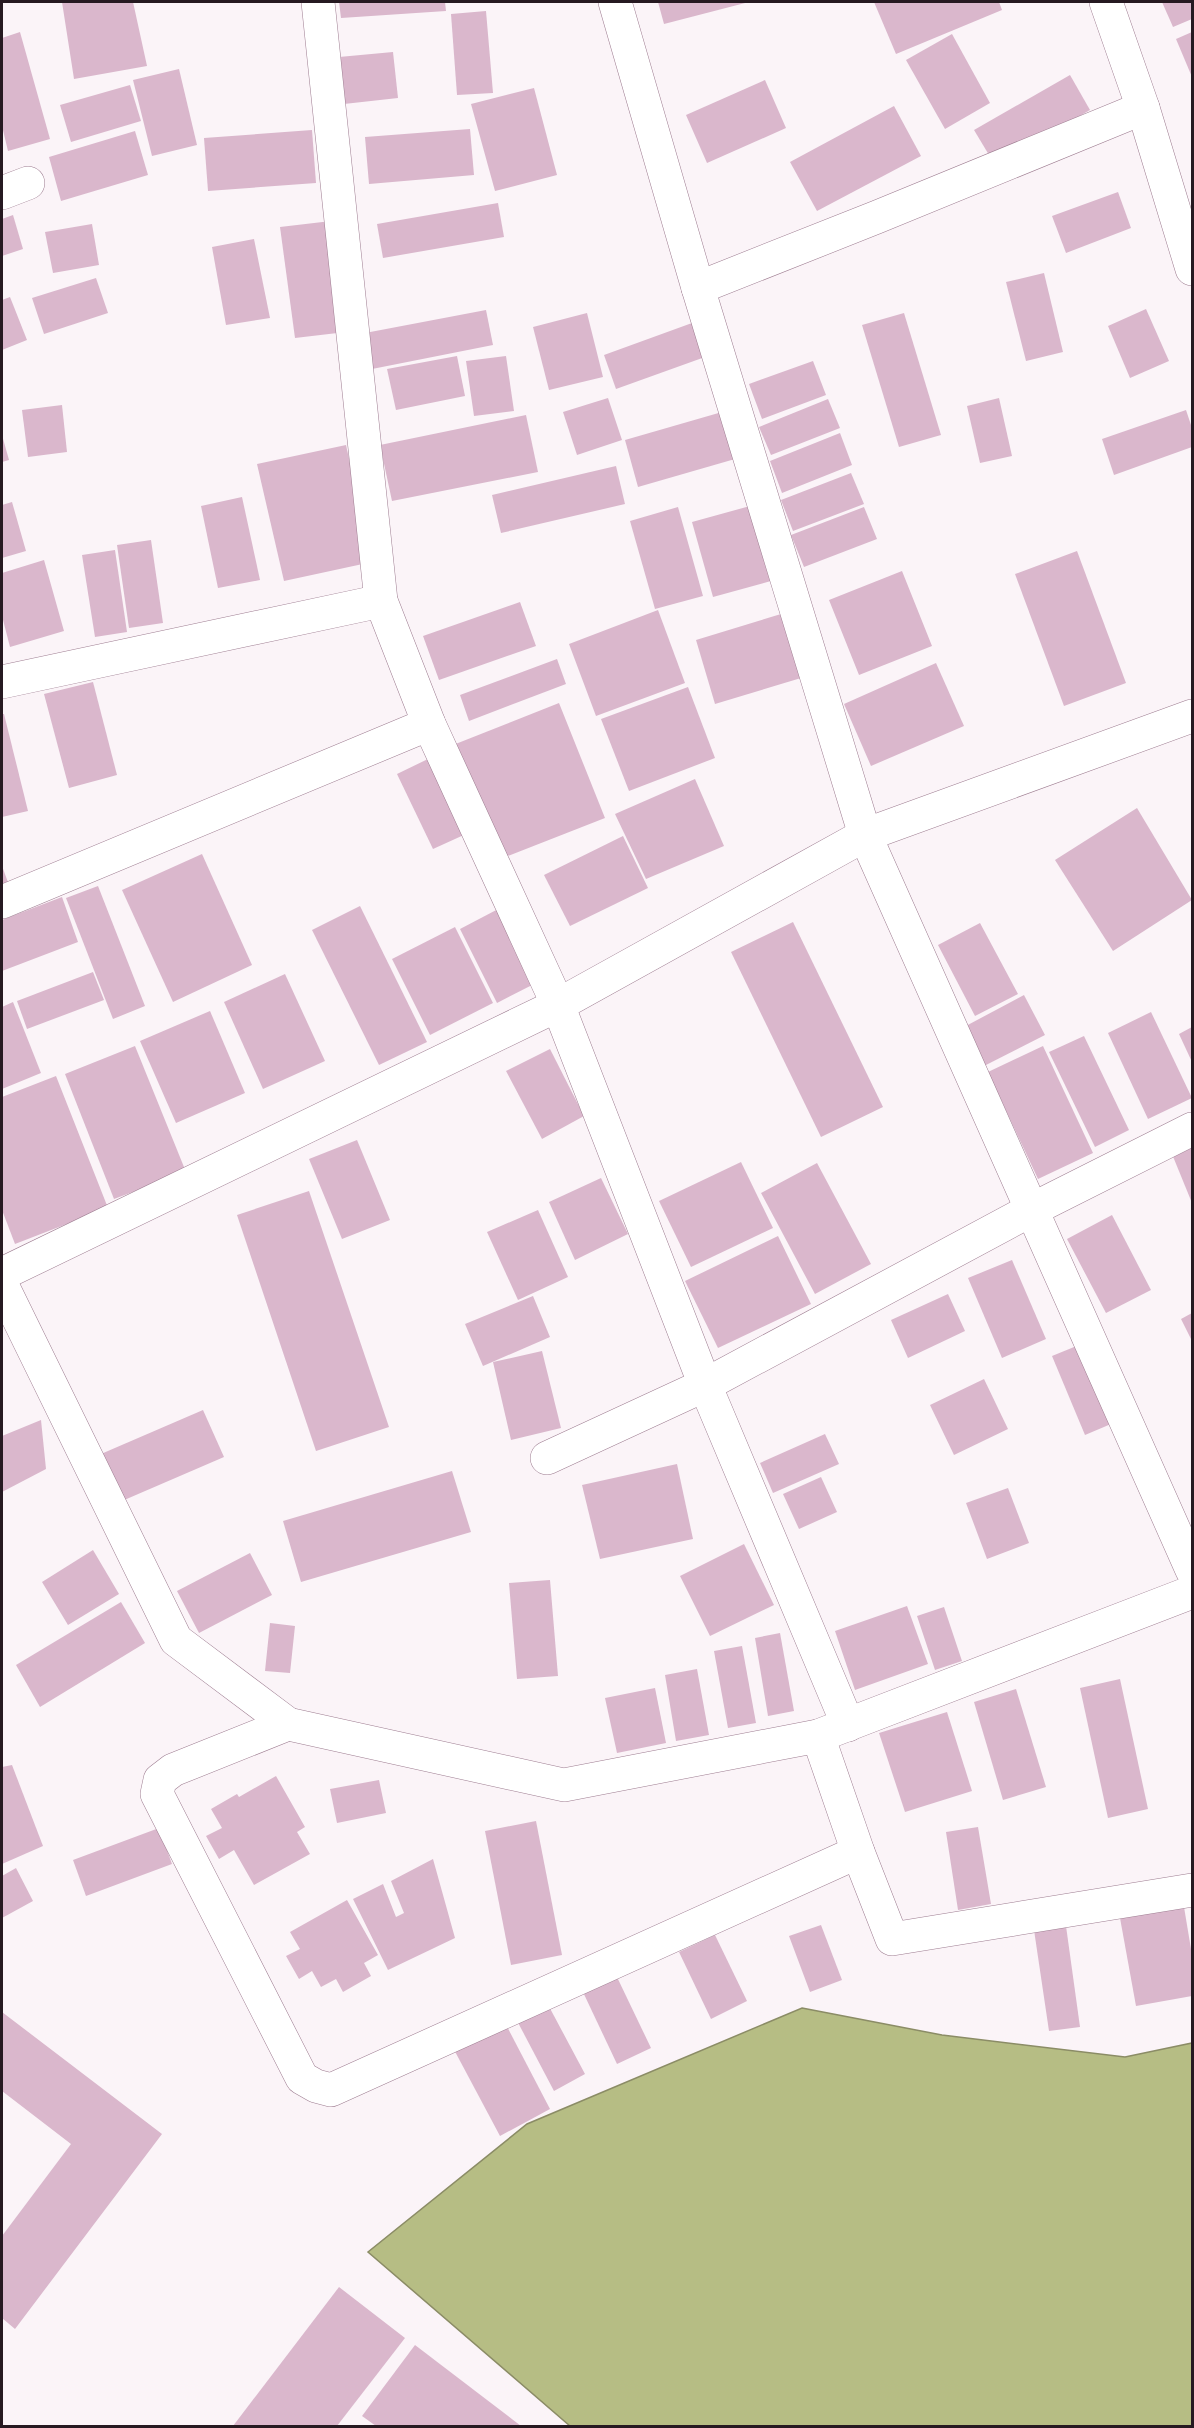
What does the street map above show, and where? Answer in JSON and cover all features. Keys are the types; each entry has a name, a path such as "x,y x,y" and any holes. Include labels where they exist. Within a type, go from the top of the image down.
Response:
{"street":[{"path":"318,2 381,601 429,724 558,1005 705,1385 848,1725"},
{"path":"615,2 698,288 865,835 1192,1570"},
{"path":"1106,2 1143,108 1192,269"},
{"path":"698,288 867,222 1143,108"},
{"path":"2,682 381,601"},
{"path":"2,1274 558,1005 865,835 1192,716"},
{"path":"2,902 429,724"},
{"path":"547,1458 705,1385 1031,1210 1192,1129"},
{"path":"2,1285 176,1640 288,1724 564,1785 818,1736 1192,1592"},
{"path":"288,1724 173,1770 160,1780 157,1794 302,2078 316,2086 331,2090 858,1852"},
{"path":"818,1736 858,1852 892,1940 1192,1890"}],"shaded area":[{"path":"802,2008 942,2035 1125,2057 1192,2043 1192,2426 570,2426 368,2252 527,2124"}],"building":[{"path":"62,2 133,2 147,66 74,79"},
{"path":"339,2 445,2 446,11 341,18"},
{"path":"658,2 749,2 664,24"},
{"path":"874,2 999,2 1002,10 896,54"},
{"path":"1162,2 1192,2 1192,19 1173,27"},
{"path":"486,11 493,93 457,95 451,14"},
{"path":"20,32 50,139 8,151 2,126 2,38"},
{"path":"1192,32 1192,77 1176,39"},
{"path":"952,34 990,103 945,129 906,60"},
{"path":"393,52 398,98 344,104 339,57"},
{"path":"179,69 197,145 152,156 133,80"},
{"path":"1070,75 1090,110 995,165 974,130"},
{"path":"765,80 786,128 707,163 686,115"},
{"path":"130,85 141,121 71,142 60,105"},
{"path":"534,88 557,175 495,191 471,104"},
{"path":"894,106 921,156 817,211 790,162"},
{"path":"470,129 474,175 369,184 365,137"},
{"path":"312,130 316,183 208,191 204,138"},
{"path":"135,131 148,175 61,201 49,157"},
{"path":"1118,192 1131,228 1066,253 1052,216"},
{"path":"498,203 504,237 383,258 377,224"},
{"path":"13,215 23,249 2,256 2,219"},
{"path":"331,221 346,332 295,338 280,227"},
{"path":"92,224 99,265 53,273 45,232"},
{"path":"254,239 270,318 226,325 212,247"},
{"path":"1044,273 1063,352 1026,361 1006,282"},
{"path":"96,278 108,313 44,334 32,298"},
{"path":"10,297 27,340 2,350 2,300"},
{"path":"1146,309 1169,361 1130,378 1108,326"},
{"path":"486,310 493,345 372,369 365,333"},
{"path":"587,313 603,377 549,390 533,327"},
{"path":"904,313 941,435 899,447 862,325"},
{"path":"692,323 705,357 616,389 604,355"},
{"path":"457,356 465,396 396,410 387,369"},
{"path":"506,356 514,411 474,416 466,361"},
{"path":"813,361 826,395 762,419 749,384"},
{"path":"608,398 622,440 577,455 563,412"},
{"path":"999,398 1012,456 980,463 967,406"},
{"path":"828,399 840,428 771,455 759,427"},
{"path":"62,405 67,452 28,457 22,410"},
{"path":"1186,410 1192,428 1192,447 1114,475 1102,439"},
{"path":"722,412 735,459 638,487 625,440"},
{"path":"526,415 538,472 392,501 380,445"},
{"path":"840,433 852,465 782,493 770,461"},
{"path":"2,435 9,460 2,462"},
{"path":"346,445 372,562 284,581 257,464"},
{"path":"616,466 625,504 501,533 492,495"},
{"path":"851,473 864,504 793,531 781,500"},
{"path":"242,497 260,580 218,588 201,506"},
{"path":"12,502 26,551 2,558 2,505"},
{"path":"750,506 771,581 713,597 692,522"},
{"path":"678,507 703,596 655,609 630,521"},
{"path":"864,507 877,539 804,567 791,535"},
{"path":"151,540 163,623 129,628 117,545"},
{"path":"115,550 127,632 95,637 82,555"},
{"path":"1077,551 1126,683 1064,706 1015,574"},
{"path":"44,560 64,631 10,647 2,616 2,573"},
{"path":"902,571 932,646 859,675 829,600"},
{"path":"520,602 536,646 439,680 423,636"},
{"path":"658,610 685,683 596,716 569,644"},
{"path":"781,614 801,678 715,704 696,640"},
{"path":"557,659 566,684 469,721 460,695"},
{"path":"936,663 964,726 871,766 844,704"},
{"path":"93,682 117,775 69,788 44,694"},
{"path":"688,687 715,758 629,791 601,719"},
{"path":"559,703 605,818 500,859 453,745"},
{"path":"2,714 4,714 28,811 2,817"},
{"path":"430,758 466,834 433,849 397,774"},
{"path":"695,779 724,846 646,879 615,814"},
{"path":"1137,808 1192,900 1113,951 1055,860"},
{"path":"623,836 648,888 570,926 544,875"},
{"path":"202,854 252,965 173,1002 122,890"},
{"path":"2,866 12,893 2,896"},
{"path":"98,886 145,1006 113,1019 66,898"},
{"path":"62,897 78,942 2,971 2,920"},
{"path":"360,906 427,1042 379,1065 312,930"},
{"path":"502,907 540,981 497,1003 460,929"},
{"path":"793,922 883,1107 821,1137 731,952"},
{"path":"980,923 1018,994 975,1016 938,945"},
{"path":"455,927 493,1003 430,1035 392,959"},
{"path":"93,972 104,1000 27,1029 17,1001"},
{"path":"285,974 325,1061 263,1089 224,1002"},
{"path":"1024,995 1045,1035 984,1066 964,1027"},
{"path":"13,1002 41,1073 2,1089 2,1007"},
{"path":"210,1011 245,1093 176,1123 140,1041"},
{"path":"1151,1012 1192,1098 1148,1119 1108,1033"},
{"path":"1192,1027 1192,1062 1179,1034"},
{"path":"1084,1036 1129,1130 1095,1147 1049,1052"},
{"path":"135,1046 186,1172 114,1199 65,1074"},
{"path":"1043,1046 1093,1153 1038,1179 988,1072"},
{"path":"550,1049 584,1116 542,1139 506,1071"},
{"path":"56,1076 108,1208 15,1244 2,1210 2,1097"},
{"path":"357,1140 390,1220 342,1239 309,1159"},
{"path":"1192,1146 1192,1203 1172,1154"},
{"path":"741,1162 773,1228 691,1267 659,1201"},
{"path":"817,1163 871,1264 815,1294 761,1193"},
{"path":"601,1178 628,1234 575,1260 549,1202"},
{"path":"309,1191 389,1427 316,1451 237,1215"},
{"path":"538,1210 568,1277 518,1300 487,1232"},
{"path":"1112,1215 1151,1290 1106,1313 1067,1239"},
{"path":"778,1236 811,1304 718,1348 685,1281"},
{"path":"1012,1260 1046,1339 1002,1358 968,1278"},
{"path":"948,1294 965,1331 908,1358 891,1320"},
{"path":"533,1296 550,1337 483,1366 465,1324"},
{"path":"1192,1313 1192,1341 1181,1319"},
{"path":"1079,1345 1111,1424 1085,1435 1052,1356"},
{"path":"542,1351 561,1428 511,1440 493,1362"},
{"path":"984,1379 1008,1429 954,1455 930,1405"},
{"path":"203,1410 224,1457 115,1504 94,1457"},
{"path":"41,1420 46,1469 2,1492 2,1436"},
{"path":"825,1434 839,1464 773,1493 760,1463"},
{"path":"677,1464 693,1539 600,1559 582,1485"},
{"path":"452,1471 471,1532 301,1582 283,1521"},
{"path":"821,1477 837,1512 799,1529 783,1494"},
{"path":"1008,1488 1029,1543 987,1559 966,1503"},
{"path":"744,1544 774,1605 710,1636 680,1576"},
{"path":"93,1550 119,1594 68,1625 42,1582"},
{"path":"250,1553 272,1595 199,1633 177,1591"},
{"path":"550,1580 558,1676 517,1679 509,1583"},
{"path":"121,1602 145,1643 40,1707 16,1665"},
{"path":"907,1606 928,1664 855,1690 835,1631"},
{"path":"944,1607 962,1661 935,1670 917,1616"},
{"path":"270,1623 295,1626 290,1673 265,1671"},
{"path":"780,1633 794,1711 768,1716 755,1638"},
{"path":"742,1646 756,1723 728,1728 714,1651"},
{"path":"697,1669 709,1735 676,1741 665,1675"},
{"path":"1120,1679 1148,1809 1108,1818 1080,1688"},
{"path":"655,1688 666,1743 617,1753 605,1698"},
{"path":"1016,1689 1046,1787 1003,1800 974,1702"},
{"path":"947,1712 972,1791 905,1812 879,1733"},
{"path":"12,1765 43,1846 2,1864 2,1767"},
{"path":"276,1776 305,1827 297,1832 310,1854 254,1885 234,1850 219,1859 206,1836 222,1828 211,1809 237,1794 239,1797"},
{"path":"379,1780 386,1813 337,1823 330,1789"},
{"path":"536,1821 562,1955 511,1965 485,1831"},
{"path":"978,1827 991,1904 958,1910 946,1832"},
{"path":"159,1828 172,1864 86,1896 73,1860"},
{"path":"433,1859 455,1938 388,1970 353,1899 383,1884 396,1917 404,1913 391,1881"},
{"path":"16,1868 33,1901 2,1918 2,1876"},
{"path":"347,1900 378,1955 364,1963 371,1976 343,1992 336,1979 321,1987 312,1971 299,1979 286,1956 300,1949 290,1932"},
{"path":"1184,1907 1192,1955 1192,1996 1136,2006 1120,1918"},
{"path":"821,1925 842,1980 810,1992 789,1936"},
{"path":"1066,1926 1080,2027 1049,2031 1034,1930"},
{"path":"715,1935 747,2001 711,2019 679,1952"},
{"path":"616,1975 651,2048 617,2064 582,1990"},
{"path":"545,1999 585,2074 554,2091 514,2015"},
{"path":"2,2012 162,2134 15,2329 2,2318 2,2236 71,2144 2,2091"},
{"path":"502,2017 550,2109 500,2136 451,2044"},
{"path":"339,2287 405,2338 337,2426 233,2426"},
{"path":"415,2345 521,2426 376,2426 362,2416"}]}
